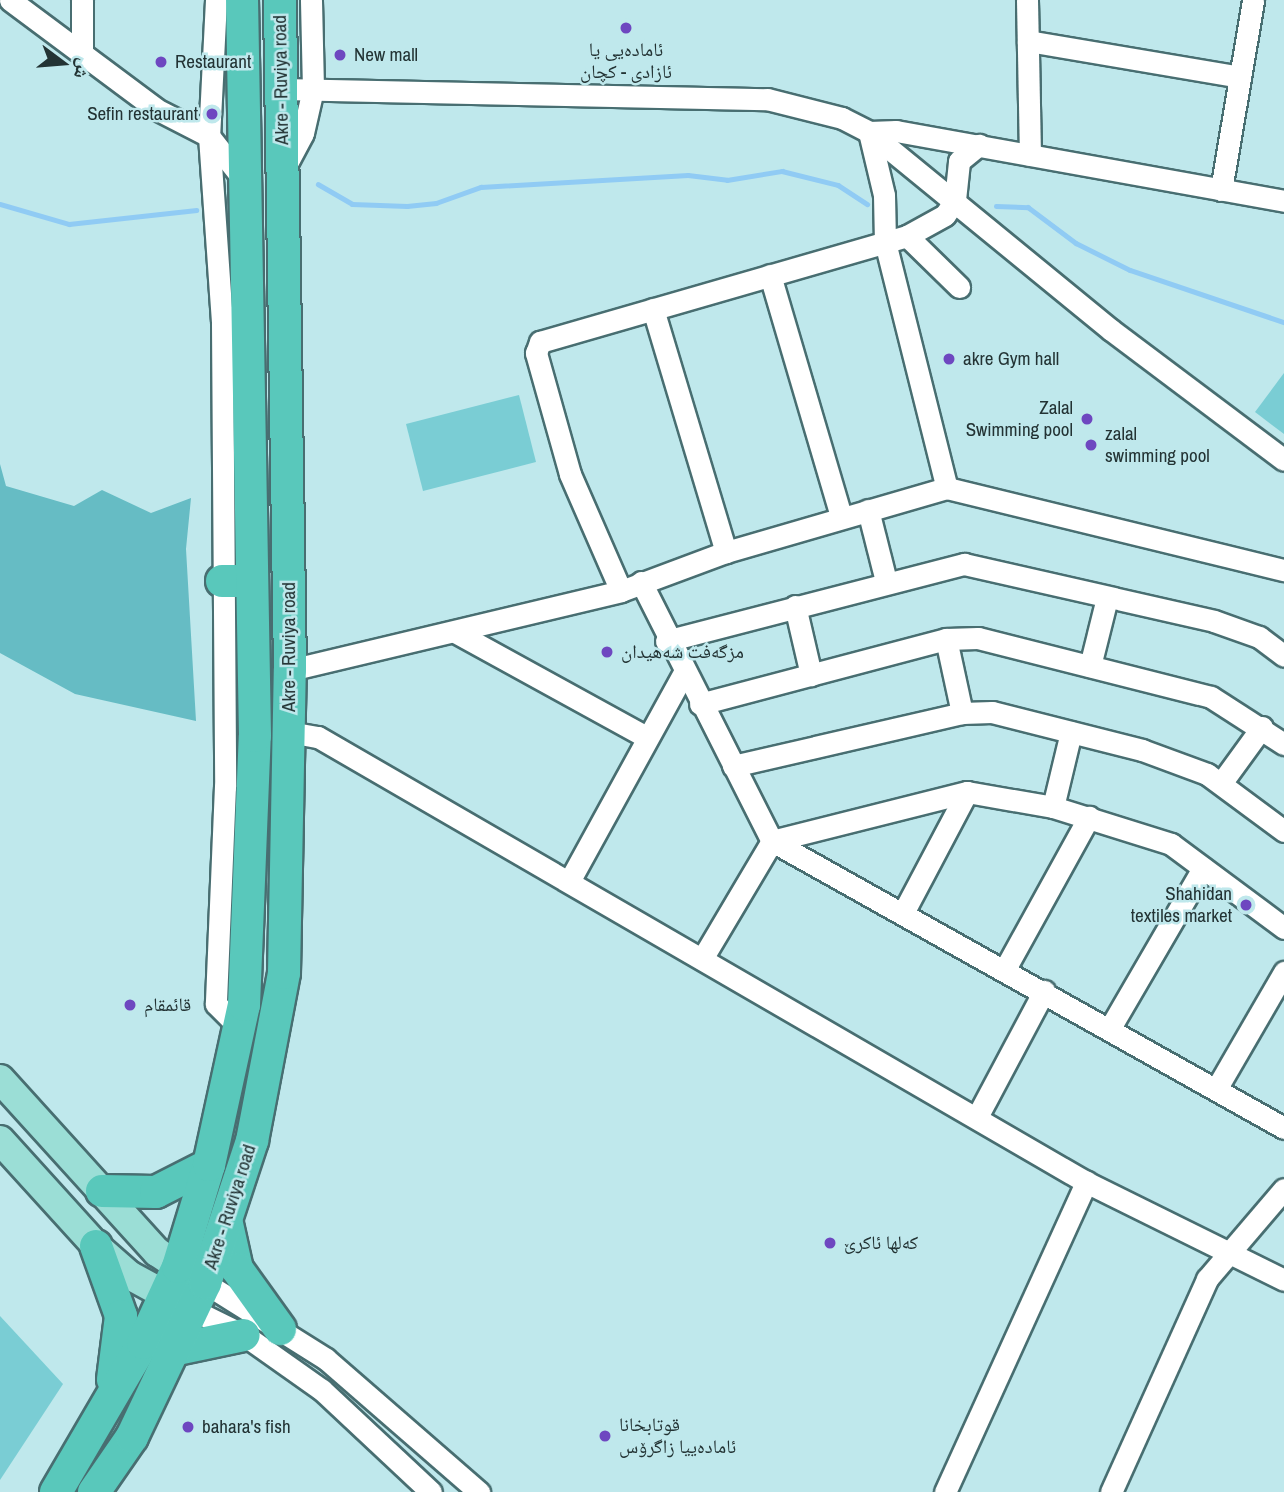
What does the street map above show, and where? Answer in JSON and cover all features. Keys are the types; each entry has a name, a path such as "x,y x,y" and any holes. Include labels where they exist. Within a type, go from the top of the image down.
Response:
{"highway":[{"name":"Akre - Ruviya road","path":"56,1492 171,1280 209,1164 239,1027 253,863 237,581 243,179 242,0"},
{"name":"Akre - Ruviya road","path":"93,1492 132,1437 177,1349 227,1224 267,1078 284,973 290,670 280,0"},
{"path":"102,1191 156,1192 209,1164"},
{"path":"227,1224 237,1269 279,1329"},
{"path":"96,1246 121,1316 108,1399"},
{"path":"177,1349 244,1335"}],"main road":[{"path":"0,1079 102,1191 171,1280 199,1296"},
{"path":"0,1140 96,1246 129,1275 171,1280"}],"street":[{"path":"10,0 156,109 209,136 243,179"},
{"path":"82,0 82,53"},
{"path":"216,0 209,136 237,581"},
{"path":"282,172 303,133 313,89 310,0"},
{"path":"1027,0 1030,155"},
{"path":"1221,190 1253,0"},
{"path":"1028,41 1240,77"},
{"path":"281,89 767,99 869,132 979,145 1284,201"},
{"path":"209,136 243,121"},
{"path":"869,132 1111,330 1284,460"},
{"path":"869,132 884,195 885,242 947,488"},
{"path":"621,592 586,519 536,348 653,309 907,236 945,215 955,200 959,161 979,145"},
{"path":"907,236 959,287"},
{"path":"770,275 841,517"},
{"path":"653,309 726,552"},
{"path":"290,670 457,633 621,592 641,582 726,552 947,488 1284,570"},
{"path":"868,510 886,581"},
{"path":"666,641 886,581 964,564 1243,630 1284,656"},
{"path":"641,582 666,641 772,841 1218,1086 1284,1128"},
{"path":"1090,666 1107,598"},
{"path":"795,606 811,675"},
{"path":"457,633 646,737"},
{"path":"699,704 946,639 978,638 1211,697 1262,727 1284,744"},
{"path":"946,639 962,713"},
{"path":"570,878 683,674"},
{"path":"733,766 962,713 992,712 1142,750 1222,782 1284,831"},
{"path":"1222,782 1262,727"},
{"path":"289,732 318,737 570,878 702,959 1086,1182 1284,1280"},
{"path":"1053,807 1071,732"},
{"path":"702,959 772,841 967,792 1053,807 1171,844 1283,926"},
{"path":"903,913 967,792"},
{"path":"1005,969 1088,817"},
{"path":"1110,1028 1203,868"},
{"path":"1218,1086 1284,972"},
{"path":"977,1117 1044,991"},
{"path":"945,1492 1086,1182"},
{"path":"1111,1492 1207,1279 1234,1254 1284,1189"},
{"path":"199,1296 279,1329 326,1359 479,1492"},
{"path":"199,1296 244,1335 322,1390 431,1492"}],"shaded area":[{"path":"1284,373 1284,434 1255,412"},
{"path":"519,395 536,462 423,491 406,424"},
{"path":"0,464 6,486 74,506 102,490 151,513 191,498 186,549 196,721 75,694 0,653"},
{"path":"0,1316 63,1384 0,1480"}],"waterway":[{"path":"318,184 352,204 407,206 436,203 481,187 688,175 727,180 782,171 838,185 867,204"},
{"path":"0,204 69,224 196,210"},
{"path":"996,206 1028,207 1076,243 1130,270 1284,322"}],"place":[{"name":"ئامادەیی یا ئازادی - کچان","path":"626,28"},
{"name":"New mall","path":"340,55"},
{"name":"Restaurant","path":"161,62"},
{"name":"Sefin restaurant","path":"212,114"},
{"name":"akre Gym hall","path":"949,359"},
{"name":"Zalal Swimming pool","path":"1087,419"},
{"name":"zalal swimming pool","path":"1091,445"},
{"name":"مزگەفت شه‌هيدان","path":"607,652"},
{"name":"Shahidan textiles market","path":"1246,905"},
{"name":"قائمقام","path":"130,1005"},
{"name":"کەلها ئاکرێ","path":"830,1243"},
{"name":"bahara's fish","path":"188,1427"},
{"name":"قوتابخانا ئامادەییا زاگرۆس","path":"605,1436"}]}
